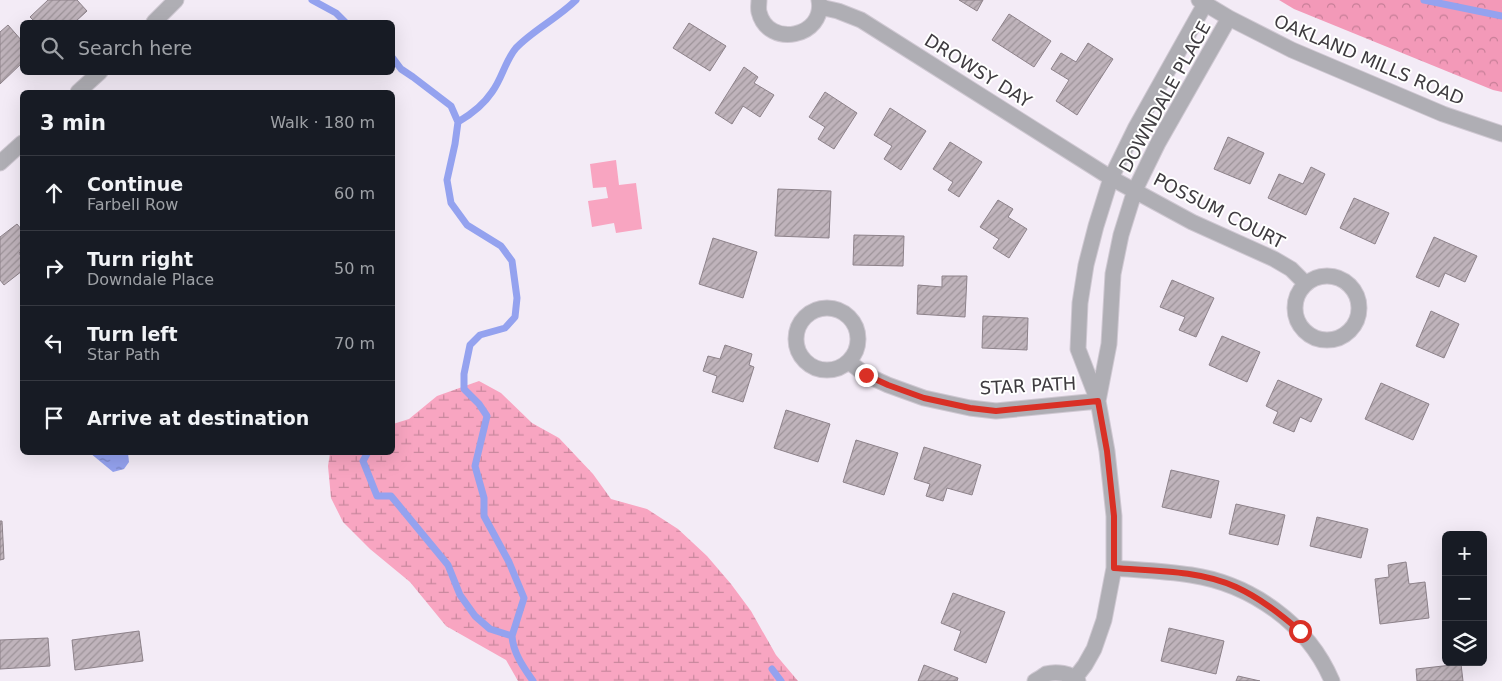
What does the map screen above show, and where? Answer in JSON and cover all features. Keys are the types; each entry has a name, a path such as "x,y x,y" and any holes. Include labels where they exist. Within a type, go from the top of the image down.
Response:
{"street":[{"path":"156,20 176,0"},
{"name":"DROWSY DAY","path":"759,0 759,12 766,25 778,33 790,35 803,32 815,22 819,3 861,20 1111,178"},
{"name":"OAKLAND MILLS ROAD","path":"1202,2 1292,50 1443,114 1502,134"},
{"name":"DOWNDALE PLACE","path":"1035,681 1046,674 1060,672 1076,679 1094,649 1104,620 1114,568 1114,516 1107,451 1098,401 1078,349 1080,303 1086,265 1111,178 1202,2"},
{"name":"DOWNDALE PLACE","path":"1098,401 1109,344 1113,274 1121,235 1135,190 1158,143 1229,18"},
{"path":"80,90 97,75"},
{"path":"0,163 20,145"},
{"name":"POSSUM COURT","path":"1111,178 1192,222 1274,259 1291,269 1306,284"},
{"path":"1329,276 1341,279 1352,288 1359,300 1359,316 1353,328 1338,339 1324,341 1312,337 1303,330 1296,317 1295,306 1298,295 1306,284 1329,276"},
{"path":"822,309 835,309 847,315 855,325 858,338 856,351 849,362 836,370 821,370 808,363 798,351 796,337 801,324 809,314 822,309"},
{"name":"STAR PATH","path":"849,362 866,375 888,385 924,398 970,408 996,411 1098,401"},
{"path":"1114,568 1191,575 1234,586 1255,597 1300,631 1316,650 1332,681"}],"green space":[{"path":"1279,0 1502,0 1502,92 1294,9"},
{"path":"616,160 619,185 636,183 642,229 616,233 614,223 592,227 588,201 608,198 606,187 593,188 590,164"},
{"path":"479,381 501,393 532,423 559,438 593,474 611,499 647,509 678,529 707,556 731,584 751,611 776,655 798,681 518,681 506,660 446,626 410,582 370,549 343,522 331,498 328,466 330,455 395,455 395,423 409,419 437,396"}],"water":[{"path":"92,455 128,455 129,462 124,469 113,472"}],"building":[{"path":"48,0 77,0 87,11 77,20 33,20 30,17"},
{"path":"959,0 983,0 977,11"},
{"path":"1009,14 1051,41 1034,67 992,40"},
{"path":"689,23 726,46 710,71 673,48"},
{"path":"8,25 20,39 20,65 0,84 0,32"},
{"path":"1088,43 1113,59 1077,115 1056,101 1069,80 1051,69 1061,53 1076,62"},
{"path":"744,67 758,77 754,83 774,95 760,117 743,106 732,124 715,113"},
{"path":"825,92 857,113 834,149 818,139 825,127 809,117"},
{"path":"890,108 926,131 901,170 884,159 892,146 874,135"},
{"path":"1228,137 1264,153 1250,184 1214,169"},
{"path":"950,142 982,162 959,197 948,190 953,182 933,169"},
{"path":"1311,167 1325,174 1306,215 1268,198 1279,174 1303,184"},
{"path":"778,189 831,191 829,238 775,236"},
{"path":"1354,198 1389,213 1375,244 1340,228"},
{"path":"998,200 1013,209 1008,217 1027,229 1009,258 993,248 999,239 980,227"},
{"path":"17,224 20,228 20,273 4,285 0,280 0,237"},
{"path":"854,235 904,236 903,266 853,265"},
{"path":"1434,237 1477,256 1465,282 1445,273 1439,287 1416,277"},
{"path":"713,238 757,252 743,298 699,284"},
{"path":"942,276 967,276 965,317 917,314 918,285 942,287"},
{"path":"1172,280 1214,298 1196,337 1179,330 1185,317 1160,307"},
{"path":"1431,311 1459,324 1444,358 1416,346"},
{"path":"983,316 1028,318 1027,350 982,348"},
{"path":"1222,336 1260,352 1247,382 1209,365"},
{"path":"725,345 752,354 749,365 754,367 743,402 712,392 717,376 703,371 708,356 720,359"},
{"path":"1278,380 1322,399 1311,422 1300,417 1294,432 1273,423 1278,412 1266,406"},
{"path":"1381,383 1429,404 1413,440 1365,419"},
{"path":"786,410 830,424 818,462 774,448"},
{"path":"856,440 898,453 884,495 843,482"},
{"path":"924,447 981,465 972,495 947,488 943,501 926,496 930,484 914,479"},
{"path":"1171,470 1219,481 1211,518 1162,507"},
{"path":"1236,504 1285,515 1278,545 1229,534"},
{"path":"1317,517 1368,529 1361,558 1310,546"},
{"path":"0,521 2,521 4,559 0,560"},
{"path":"1406,562 1409,584 1425,582 1429,618 1380,624 1375,579 1389,577 1388,565"},
{"path":"953,593 1005,612 986,663 954,650 961,631 941,623"},
{"path":"1169,628 1224,641 1216,674 1161,661"},
{"path":"139,631 143,661 75,670 72,640"},
{"path":"48,638 50,666 0,669 0,640"},
{"path":"924,665 958,678 957,681 918,681"},
{"path":"1461,666 1463,681 1417,681 1416,669"},
{"path":"1238,676 1260,681 1236,681"}],"waterway":[{"path":"312,0 336,13 343,20"},
{"path":"533,681 517,654 512,636 524,598 509,562 484,516 484,498 475,466 487,416 479,404 464,389 464,374 470,345 480,335 505,328 515,317 517,298 512,261 501,246 467,225 451,203 447,180 458,122 476,109 489,96 516,48 576,0"},
{"path":"1424,0 1502,16"},
{"path":"395,61 401,69 451,106 458,122"},
{"path":"366,455 363,461 377,496 391,496 448,565 460,595 475,616 490,629 512,636"},
{"path":"772,669 781,681"}],"route":[{"path":"866,375 924,398 970,408 996,411 1098,401 1107,451 1114,516 1114,568 1191,575 1234,586 1277,612 1300,631"}]}
